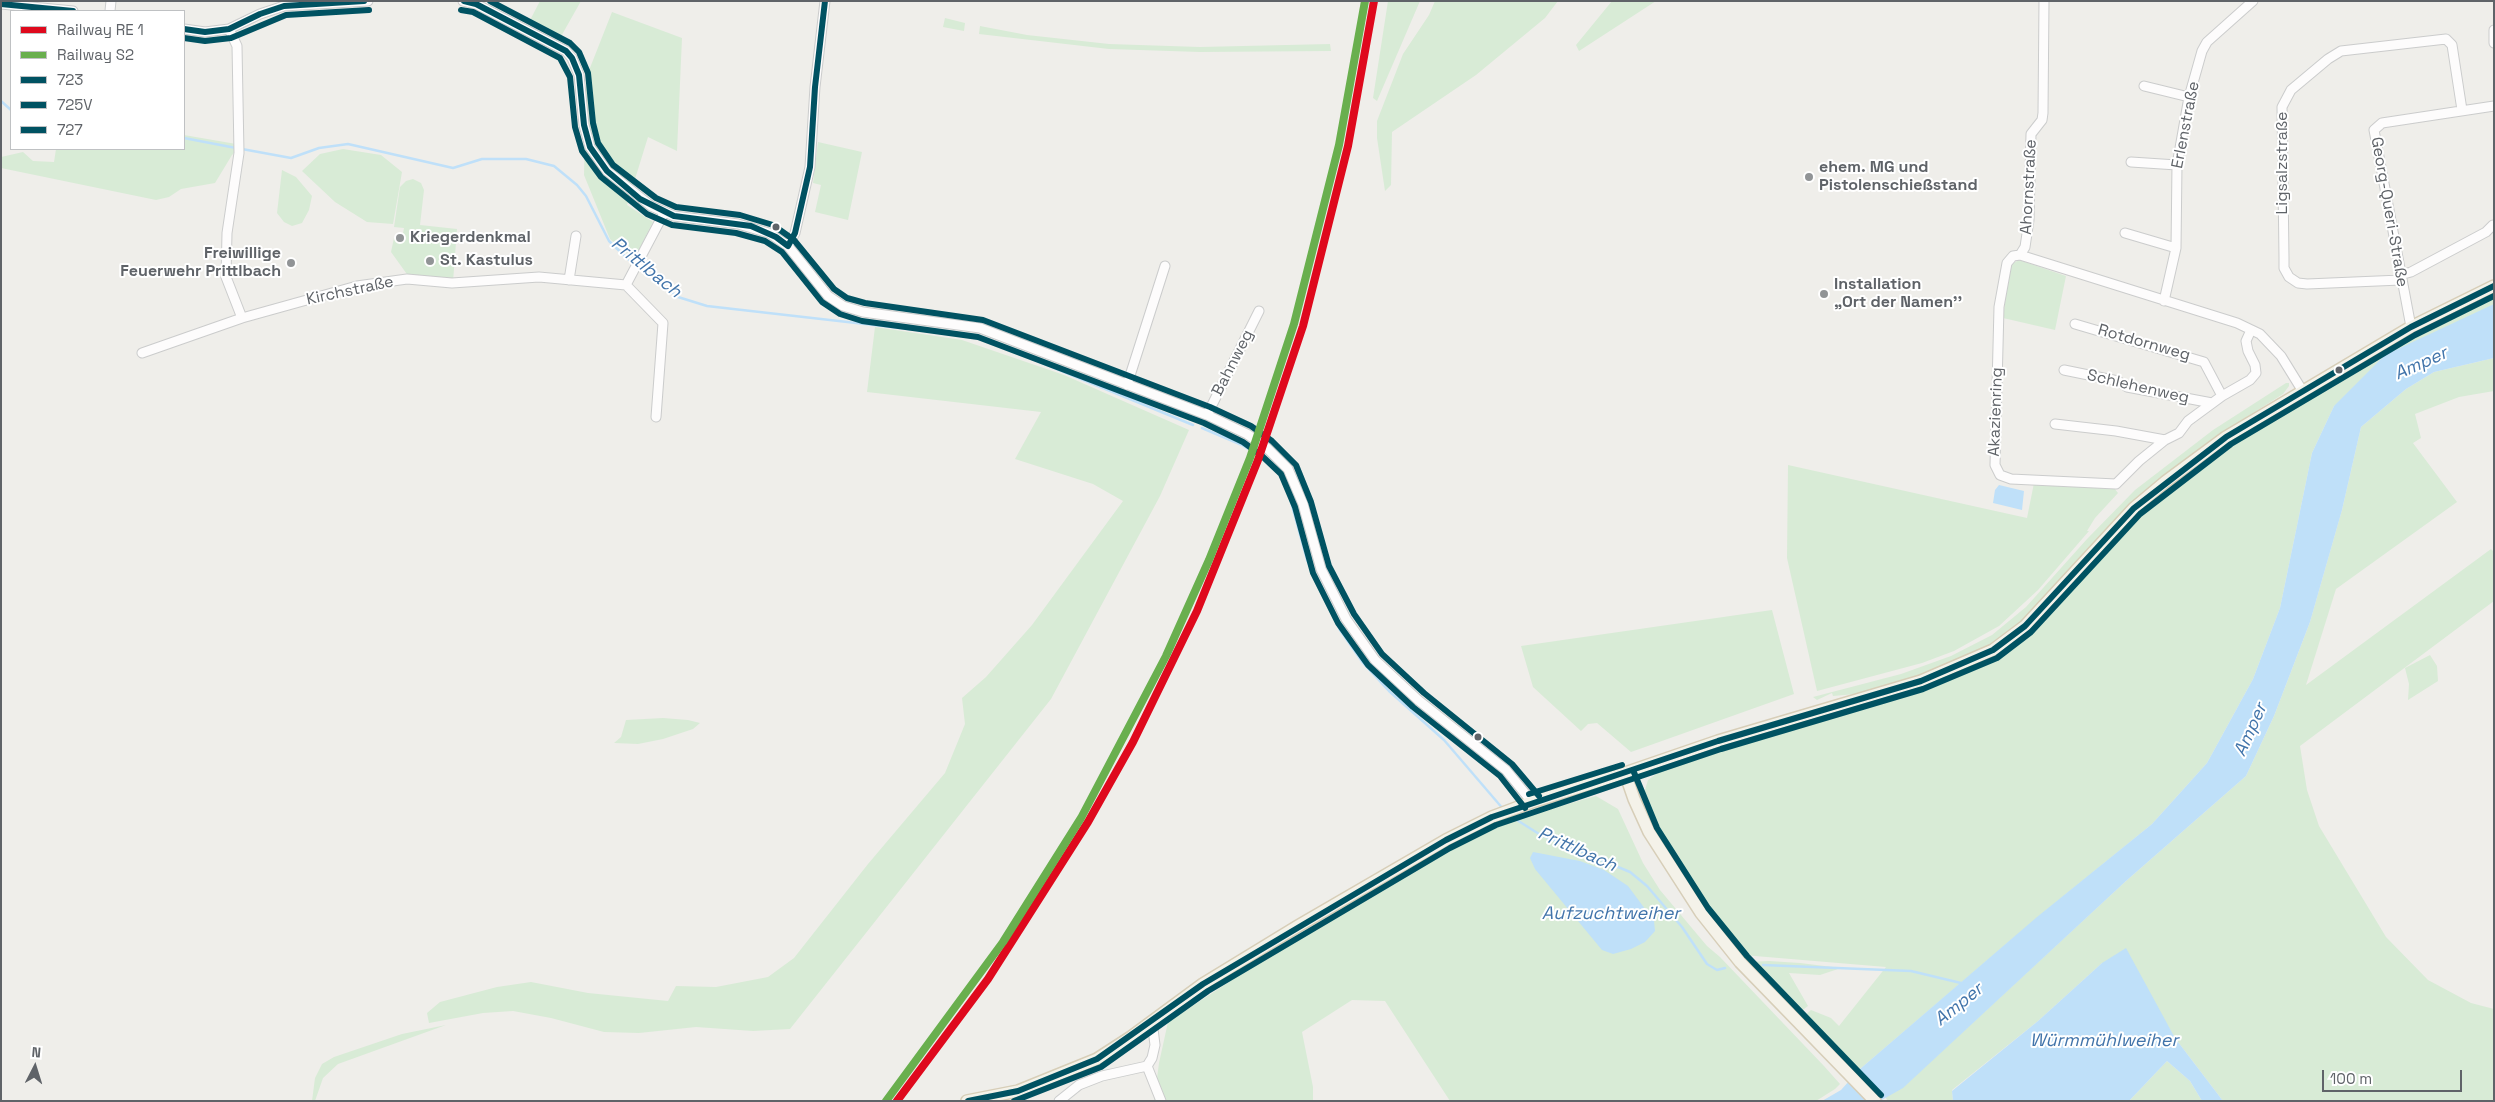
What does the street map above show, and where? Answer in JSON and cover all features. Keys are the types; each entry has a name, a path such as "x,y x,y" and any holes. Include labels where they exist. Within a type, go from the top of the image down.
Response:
{"main road":[{"path":"967,1101 1018,1091 1097,1059 1203,984 1298,926 1446,840 1500,814 1773,724 1921,681 1993,650 2025,626 2114,528 2165,482 2243,426 2302,390 2411,327 2494,286"},
{"path":"1625,774 1649,832 1701,913 1740,962 1875,1101"}],"street":[{"path":"185,29 205,32 229,29 260,14 284,6 368,1"},
{"path":"463,1 476,4 566,51 576,66 581,86 584,125 590,147 599,162 640,199 664,213 686,219 751,226 769,233 788,246 824,292 843,306 862,312 980,328 1217,419 1247,434 1278,457 1288,469 1303,504 1321,569 1338,606 1375,660 1418,700 1506,770 1532,802"},
{"path":"788,246 795,233 810,167 815,87 825,1"},
{"name":"Ahornstraße","path":"2020,255 2026,247 2029,220 2031,134 2042,120 2043,113 2044,1"},
{"name":"Erlenstraße","path":"2164,301 2176,248 2176,165 2189,97 2202,51 2207,42 2253,1"},
{"path":"1,4 63,10"},
{"path":"229,29 237,46 239,153 227,234 226,277 242,318"},
{"path":"2494,30 2494,43"},
{"name":"Ligsalzstraße","path":"2462,110 2452,44 2446,39 2341,51 2328,58 2291,90 2282,107 2284,268 2289,277 2298,283 2307,284 2401,278 2486,232 2493,225"},
{"path":"2144,86 2189,97"},
{"name":"Georg-Queri-Straße","path":"2411,327 2374,130 2382,122 2494,106"},
{"path":"2131,162 2176,165"},
{"path":"656,417 663,324 626,285 664,213"},
{"path":"2125,233 2176,248"},
{"path":"569,280 576,236"},
{"path":"2020,255 2251,330 2270,342 2302,390"},
{"name":"Akazienring","path":"2020,255 2013,256 2007,263 1999,307 1995,465 2000,475 2011,479 2116,484 2139,461 2166,440 2179,433 2188,421 2222,396 2250,380 2256,373 2256,365 2248,352 2246,341 2251,330"},
{"path":"1127,385 1165,266"},
{"name":"Kirchstraße","path":"142,353 242,318 357,286 407,279 452,283 539,277 626,285"},
{"name":"Bahnweg","path":"1207,415 1259,311"},
{"name":"Rotdornweg","path":"2075,324 2204,362 2222,396"},
{"name":"Schlehenweg","path":"2064,370 2118,381 2127,387 2212,403"},
{"path":"2056,424 2131,433 2166,440"},
{"path":"1059,1101 1079,1084 1102,1076 1147,1066 1156,1045 1152,1021"},
{"path":"1147,1066 1161,1101"}],"green space":[{"path":"540,1 581,1 559,40 528,24"},
{"path":"1388,1 1420,1 1377,101 1373,98"},
{"path":"1435,1 1558,1 1545,18 1476,75 1392,132 1391,185 1385,191 1377,138 1377,121 1403,54 1429,15"},
{"path":"1612,1 1656,1 1579,51 1576,45"},
{"path":"612,12 682,38 677,151 648,137 627,205 653,222 634,260 610,239 584,175 586,78"},
{"path":"945,18 965,23 964,31 943,27"},
{"path":"980,26 1027,35 1109,44 1200,47 1330,44 1331,51 1200,52 1109,49 979,34"},
{"path":"185,135 242,145 232,155 215,183 181,189 169,197 156,200 1,168 1,157 23,152 33,161 54,162 56,150 185,150"},
{"path":"818,142 862,152 848,220 815,212 821,185 813,183"},
{"path":"343,149 381,155 402,172 393,224 367,222 335,202 302,171 320,154"},
{"path":"282,170 296,177 312,196 309,210 302,223 292,226 284,222 277,213"},
{"path":"413,179 421,183 424,190 420,225 457,229 453,282 409,277 391,252 394,238 402,239 404,228 394,227 400,187 406,181"},
{"path":"2019,260 2066,276 2055,330 2003,318 2010,265"},
{"path":"2494,298 2494,304 2334,406 2312,453 2280,608 2253,679 2207,763 2152,824 2038,917 1860,1069 1804,1016 1811,1010 1831,1018 1839,1026 1886,967 1743,955 1705,909 1666,851 1648,815 1644,793 1648,780 1659,772 1766,735 1852,710 1972,668 2026,634 2142,508 2244,433 2298,404 2368,360"},
{"path":"875,327 962,340 1064,375 1189,430 1160,496 1051,699 790,1029 753,1031 696,1027 639,1033 604,1032 551,1018 513,1011 483,1013 429,1023 427,1013 440,1002 497,987 531,982 588,993 668,1001 676,986 716,987 768,977 794,958 868,864 945,773 965,724 962,698 986,677 1032,625 1123,501 1093,484 1015,459 1041,412 867,392"},
{"path":"2494,358 2494,391 2459,397 2415,414 2421,438 2413,443 2457,502 2336,589 2306,685 2491,549 2494,552 2494,601 2300,746 2307,790 2319,826 2386,937 2428,980 2471,1003 2494,1009 2494,1101 2223,1101 2175,1038 2166,1023 2102,963 2038,1021 1952,1090 1953,1101 1888,1101 1885,1097 1903,1087 2126,881 2246,776 2274,716 2310,622 2342,510 2361,427 2406,389 2434,372"},
{"path":"2286,383 2289,383 2289,386 2283,394 2212,439 2146,490 2114,520 2022,622 1990,646 1905,681 1856,694 1833,696 1832,693 1817,700 1813,697 1901,674 1951,656 1992,635 2026,607 2087,539 2135,490 2213,430"},
{"path":"1788,465 2027,518 2034,483 2114,488 2118,493 2095,518 2087,531 2089,531 2038,590 1999,626 1954,651 1922,663 1817,691 1787,558"},
{"path":"1772,610 1794,694 1631,752 1597,723 1588,724 1581,731 1533,687 1521,646"},
{"path":"2430,655 2437,666 2438,681 2408,700 2409,684 2405,668"},
{"path":"663,718 700,723 693,729 663,739 638,744 614,743 621,737 626,720"},
{"path":"1596,796 1618,809 1643,863 1660,890 1707,946 1720,957 1840,1084 1835,1089 1816,1101 1450,1101 1385,1001 1352,1000 1302,1032 1313,1087 1313,1101 1154,1101 1159,1063 1168,1022 1371,889 1426,859 1495,823 1522,813 1533,814"},
{"path":"1769,961 1841,968 1820,975 1789,973 1808,1006 1800,1012 1748,962"},
{"path":"446,1025 338,1064 323,1078 315,1101 312,1101 315,1078 322,1064 334,1057 402,1034"},
{"path":"2167,1061 2190,1081 2202,1101 2129,1101"}],"water":[{"name":"Amper","path":"2494,304 2494,358 2434,372 2406,389 2361,427 2342,510 2310,622 2274,716 2246,776 2126,881 1903,1088 1880,1101 1822,1101 1841,1090 1860,1069 2037,917 2152,824 2207,763 2253,679 2280,608 2312,453 2334,406 2385,355"},
{"path":"1999,485 2024,491 2022,510 1993,503 1995,490"},
{"name":"Aufzuchtweiher","path":"1533,852 1580,861 1604,870 1628,886 1654,921 1655,931 1645,942 1631,949 1613,954 1602,950 1535,869 1530,858"},
{"name":"Würmmühlweiher","path":"2126,948 2175,1038 2223,1101 2202,1101 2190,1081 2167,1061 2129,1101 1953,1101 1952,1091 2038,1021 2102,963"}],"waterway":[{"name":"Prittlbach","path":"1,101 10,109"},
{"name":"Prittlbach","path":"185,138 236,148"},
{"name":"Prittlbach","path":"242,149 291,158 319,148 348,144 453,168 482,159 526,159 554,166 577,185 586,196 609,241 628,259 678,297 707,306 979,337 1193,425"},
{"name":"Prittlbach","path":"1202,428 1242,445 1268,461 1274,467 1284,481 1289,495 1307,560 1340,630 1363,663 1389,691 1444,740 1504,810"},
{"name":"Prittlbach","path":"1509,815 1539,834 1630,872 1647,886 1682,927 1707,964 1717,970 1725,968"},
{"name":"Prittlbach","path":"1763,965 1911,971 1965,984"}],"transit line":[{"name":"723","path":"185,29 205,32 229,29 260,14 284,6 364,1"},
{"name":"723","path":"464,1 476,4 566,51 572,58 579,75 584,125 590,147 607,171 640,199 674,216 751,226 776,237 788,246"},
{"name":"727","path":"490,1 570,43 579,52 588,73 593,123 598,143 613,165 656,198 676,207 740,215 773,225 794,240 834,289 847,298 865,303 983,320 1210,407 1251,426 1272,441 1296,465 1311,502 1329,566 1354,614 1382,654 1424,693 1512,764 1539,796"},
{"name":"723","path":"788,246 795,233 810,167 815,87 825,1"},
{"path":"897,1101 988,979 1088,822 1133,742 1197,611 1258,460 1303,326 1348,146 1374,1"},
{"name":"723","path":"1,4 63,10"},
{"name":"725V","path":"185,38 205,41 231,38 286,15 369,10"},
{"name":"725V","path":"461,10 473,12 560,58 570,77 575,127 582,151 601,177 647,214 672,225 736,233 765,241 782,252 822,302 840,314 862,321 978,337 1204,423 1243,442 1261,455 1281,474 1295,507 1313,573 1338,623 1368,665 1413,707 1500,776 1525,808"},
{"name":"723","path":"968,1101 1018,1091 1097,1059 1203,984 1446,840 1492,817 1718,741 1921,681 1993,650 2025,626 2134,508 2226,437 2411,327 2494,286"},
{"name":"725V","path":"1014,1101 1101,1067 1208,991 1450,848 1496,825 1721,749 1923,689 1997,658 2031,632 2140,514 2231,444 2415,335 2494,296"},
{"name":"727","path":"1529,794 1622,765"},
{"name":"727","path":"1633,770 1657,828 1708,908 1747,956 1881,1095"}],"rail line":[{"name":"S2","path":"886,1101 1003,942 1081,818 1166,656 1209,560 1250,458 1294,324 1339,145 1365,1"}],"place":[{"name":"ehem. MG und Pistolenschießstand","path":"1809,177"},
{"name":"Kriegerdenkmal","path":"400,238"},
{"name":"St. Kastulus","path":"430,261"},
{"name":"Freiwillige Feuerwehr Prittlbach","path":"291,263"},
{"name":"Installation „Ort der Namen''","path":"1824,294"}]}
